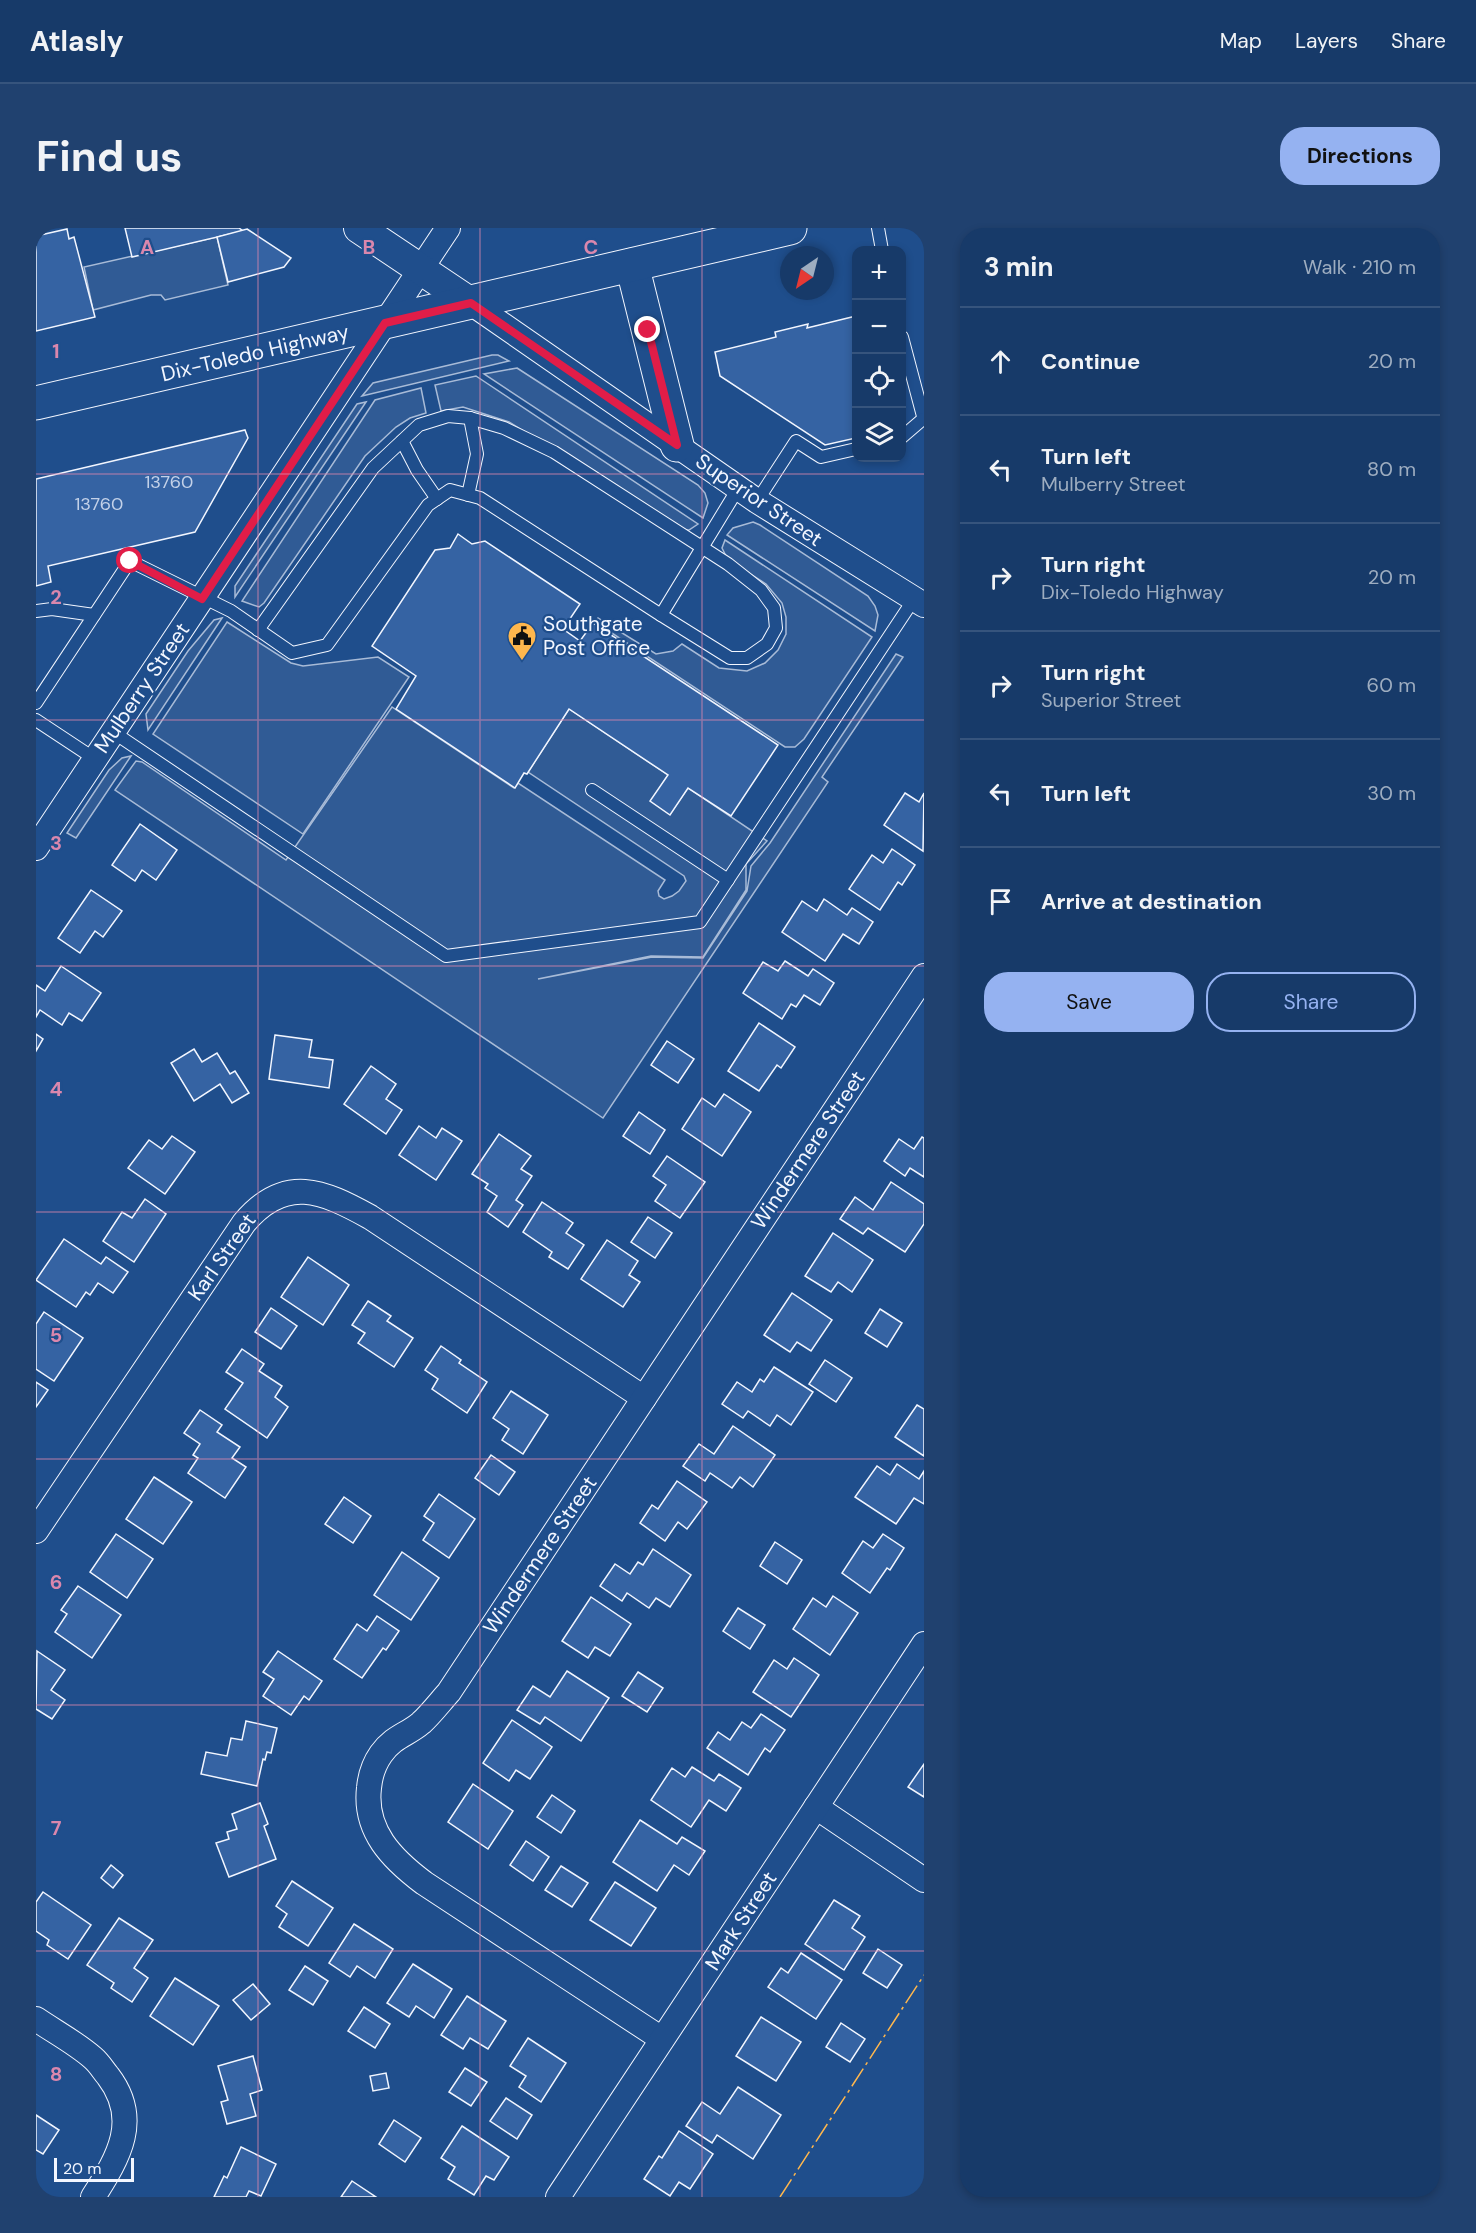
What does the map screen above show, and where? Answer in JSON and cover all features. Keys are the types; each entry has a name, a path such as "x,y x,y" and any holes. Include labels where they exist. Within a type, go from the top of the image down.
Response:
{"main road":[{"name":"Dix-Toledo Highway","path":"39,399 385,323 790,228"},
{"path":"632,265 677,445"}],"street":[{"name":"Superior Street","path":"359,228 748,494 919,602"},
{"name":"Mulberry Street","path":"36,848 448,228"},
{"name":"Windermere Street","path":"662,2040 400,1865 377,1835 370,1817 368,1802 370,1777 381,1755 398,1736 420,1724 449,1692 924,976"},
{"name":"Karl Street","path":"36,1531 244,1223 256,1209 269,1201 298,1191 310,1191 338,1199 370,1217 644,1398"},
{"name":"Mark Street","path":"558,2197 924,1644"},
{"path":"816,1807 924,1880"},
{"path":"36,2019 95,2059 118,2089 125,2113 124,2140 116,2160 93,2197"}],"lane":[{"path":"878,228 881,246"},
{"path":"906,353 923,420 906,434"},
{"path":"36,703 130,561 202,599 231,611 258,630 292,653 327,645 428,505 450,490 480,498 730,658 747,658 767,644 776,628 774,608 761,590 728,564 554,452 504,428 470,418 448,416 420,425 373,468 258,630"},
{"path":"468,495 477,454 470,418"},
{"path":"402,441 417,470 437,499"},
{"path":"661,615 701,548 796,441 821,457 852,450"},
{"path":"113,732 446,956 700,922 919,602"},
{"path":"36,611 52,609 94,615"},
{"path":"36,720 96,759"},
{"path":"592,790 728,880"}],"shaded area":[{"path":"217,237 228,285 165,300 161,295 151,295 93,310 84,267"},
{"path":"498,355 509,361 362,396 373,383"},
{"path":"517,368 698,485 705,493 708,503 703,518 484,374"},
{"path":"476,376 698,524 689,530 683,530 509,422 463,407 441,411 435,385"},
{"path":"421,388 426,413 410,418 396,427 365,456 264,603 259,607 242,601 375,400"},
{"path":"366,402 235,597 235,586 357,404"},
{"path":"753,522 868,596 878,615 875,631 727,535 733,528"},
{"path":"725,540 872,637 804,739 795,747 785,747 595,622 598,618 656,654 673,651 682,644 719,668 747,671 765,663 778,650 786,634 786,617 782,603 766,584 728,560 722,548"},
{"path":"222,618 148,730 146,714 188,651 214,620"},
{"path":"227,622 291,663 303,666 378,657 409,677 303,834 153,734"},
{"path":"896,654 903,657 822,777 828,782 603,1118 115,790 136,761 142,762 286,860 392,707 514,788 518,783 665,880 658,891 659,896 664,899 672,896 686,881 684,876 528,772 569,709 668,775 651,801 670,814 688,788 767,841 746,864 746,890 703,957 651,956 538,979 652,957 703,958 747,891 751,866 770,843"},
{"path":"131,756 76,838 67,833 109,770 122,758"}],"building":[{"path":"125,228 239,228 243,231 132,257"},
{"path":"67,229 69,239 74,237 95,317 36,331 36,236"},
{"path":"247,229 291,258 284,267 228,282 217,237"},
{"path":"852,317 852,439 825,445 720,376 715,352 776,337 775,332 808,324 807,328"},
{"path":"245,430 248,438 195,532 48,566 51,582 36,586 36,479"},
{"name":"Southgate Post Office","path":"458,534 472,544 485,541 580,604 563,629 580,641 593,623 778,745 731,816 688,788 670,815 650,801 668,775 569,709 527,774 524,773 515,788 396,709 416,676 372,646 435,550 450,548"},
{"path":"905,793 919,802 924,793 923,851 884,825"},
{"path":"140,824 177,850 156,880 142,870 135,881 112,865"},
{"path":"892,849 915,865 902,885 898,882 880,910 849,889 872,855 883,863"},
{"path":"91,890 122,911 103,937 95,931 80,953 58,938"},
{"path":"824,899 847,915 852,908 873,922 859,944 843,934 825,961 782,932 802,901 817,911"},
{"path":"785,961 808,976 813,969 834,983 820,1005 804,995 796,1007 791,1004 782,1019 743,993 763,962 778,971"},
{"path":"61,966 101,993 82,1021 69,1013 62,1025 40,1010 36,1017 36,985 45,991"},
{"path":"759,1023 795,1047 781,1068 777,1065 759,1091 728,1071"},
{"path":"36,1034 43,1039 36,1051"},
{"path":"275,1035 312,1040 309,1057 333,1060 329,1088 269,1079"},
{"path":"667,1041 694,1059 678,1083 651,1065"},
{"path":"194,1049 202,1062 217,1053 230,1074 235,1071 249,1093 232,1103 220,1084 194,1101 171,1063"},
{"path":"371,1066 396,1084 386,1099 402,1110 386,1134 344,1104"},
{"path":"724,1094 751,1112 722,1156 682,1129 702,1098 715,1107"},
{"path":"639,1112 665,1130 650,1154 623,1136"},
{"path":"419,1126 436,1138 442,1128 462,1141 436,1180 399,1155"},
{"path":"499,1134 531,1156 521,1169 532,1176 516,1200 523,1205 508,1227 487,1212 497,1196 485,1188 488,1184 472,1174"},
{"path":"172,1136 195,1152 165,1194 128,1168 149,1140 162,1149"},
{"path":"922,1137 924,1138 924,1177 910,1168 905,1176 884,1161 899,1139 914,1149"},
{"path":"667,1156 705,1182 680,1218 655,1201 666,1185 653,1176"},
{"path":"891,1182 924,1204 924,1224 905,1252 868,1228 863,1234 840,1219 855,1197 873,1210"},
{"path":"145,1199 166,1214 134,1262 103,1241 122,1212 132,1218"},
{"path":"542,1202 573,1223 566,1233 584,1245 568,1269 549,1257 552,1252 523,1232"},
{"path":"648,1217 672,1233 655,1258 631,1242"},
{"path":"833,1233 873,1260 852,1292 838,1282 831,1292 805,1276"},
{"path":"64,1239 101,1264 106,1257 128,1272 113,1293 98,1283 90,1295 86,1292 76,1307 36,1280"},
{"path":"607,1240 638,1261 629,1275 640,1282 623,1307 581,1279"},
{"path":"308,1257 349,1285 323,1325 281,1297"},
{"path":"792,1293 832,1320 811,1351 797,1342 790,1352 764,1335"},
{"path":"368,1301 391,1316 387,1321 413,1338 394,1367 358,1343 365,1333 352,1325"},
{"path":"271,1308 297,1326 281,1349 255,1332"},
{"path":"880,1309 902,1323 887,1347 865,1333"},
{"path":"44,1312 83,1338 54,1381 36,1369 36,1324"},
{"path":"441,1346 461,1360 459,1363 487,1382 467,1413 432,1389 438,1379 425,1370"},
{"path":"242,1349 264,1364 259,1371 282,1386 275,1397 288,1407 267,1438 225,1409 243,1383 226,1372"},
{"path":"825,1360 852,1378 836,1402 809,1384"},
{"path":"774,1367 813,1392 791,1425 777,1415 770,1426 748,1411 743,1418 722,1404 737,1382 752,1392 760,1379 764,1382"},
{"path":"36,1382 48,1390 36,1407"},
{"path":"511,1391 548,1415 523,1454 502,1440 509,1429 493,1418"},
{"path":"917,1405 924,1409 924,1456 895,1437"},
{"path":"200,1410 222,1425 217,1432 240,1447 232,1458 246,1467 225,1498 188,1473 198,1458 193,1455 200,1444 184,1433"},
{"path":"733,1426 775,1455 753,1487 740,1477 732,1488 710,1473 705,1481 683,1466 699,1444 714,1454"},
{"path":"491,1455 515,1472 499,1495 475,1478"},
{"path":"897,1464 919,1479 924,1471 924,1504 914,1498 896,1524 855,1497 877,1466 890,1475"},
{"path":"154,1477 192,1502 163,1544 126,1519"},
{"path":"677,1481 707,1502 687,1529 678,1522 665,1541 640,1523 652,1505 658,1509"},
{"path":"439,1494 475,1519 449,1558 423,1540 434,1523 424,1516"},
{"path":"344,1497 371,1516 353,1543 325,1524"},
{"path":"116,1534 153,1559 127,1598 90,1572"},
{"path":"883,1534 904,1548 890,1570 887,1568 870,1593 842,1573 863,1541 873,1548"},
{"path":"775,1542 802,1560 787,1584 760,1566"},
{"path":"653,1549 691,1575 670,1607 656,1598 649,1608 627,1593 622,1601 600,1586 615,1564 630,1574 638,1562 643,1565"},
{"path":"402,1552 439,1578 411,1620 374,1595"},
{"path":"78,1586 121,1615 92,1658 55,1632 67,1614 61,1610"},
{"path":"833,1596 858,1613 830,1655 793,1629 813,1598 826,1607"},
{"path":"591,1597 631,1624 610,1656 595,1647 588,1658 562,1641"},
{"path":"738,1608 765,1625 750,1649 723,1631"},
{"path":"377,1616 399,1631 386,1650 383,1648 362,1678 334,1659 357,1624 367,1631"},
{"path":"37,1651 65,1670 51,1690 65,1700 52,1719 36,1709"},
{"path":"278,1651 322,1681 309,1700 304,1696 291,1715 263,1696 274,1679 263,1672"},
{"path":"794,1658 819,1675 791,1717 753,1692 774,1660 787,1669"},
{"path":"567,1671 609,1698 581,1741 545,1717 540,1724 517,1710 533,1686 550,1697"},
{"path":"638,1672 663,1688 647,1712 622,1696"},
{"path":"761,1714 785,1730 770,1752 765,1748 748,1775 707,1748 718,1732 730,1740 742,1722 751,1728"},
{"path":"512,1720 552,1747 530,1779 516,1770 509,1781 483,1763"},
{"path":"246,1721 277,1728 271,1753 267,1752 265,1760 263,1759 257,1786 201,1774 206,1752 227,1756 231,1738 242,1740"},
{"path":"924,1764 924,1797 908,1787"},
{"path":"692,1767 714,1781 719,1774 741,1788 726,1811 709,1800 691,1827 651,1800 672,1768 685,1777"},
{"path":"473,1784 513,1811 488,1849 448,1822"},
{"path":"552,1795 575,1811 561,1833 537,1817"},
{"path":"260,1803 268,1824 264,1826 276,1859 229,1877 216,1843 229,1839 227,1832 237,1829 232,1814"},
{"path":"640,1820 677,1844 682,1837 705,1851 689,1875 674,1865 657,1891 613,1862"},
{"path":"526,1841 549,1857 533,1881 510,1865"},
{"path":"111,1865 123,1875 113,1888 101,1878"},
{"path":"561,1866 588,1883 572,1907 545,1890"},
{"path":"292,1881 333,1908 308,1946 279,1927 287,1914 276,1906"},
{"path":"615,1882 656,1908 631,1946 590,1920"},
{"path":"43,1892 91,1925 68,1959 47,1945 49,1940 36,1931 36,1902"},
{"path":"834,1900 860,1916 852,1928 865,1937 844,1970 805,1944"},
{"path":"119,1918 153,1940 134,1968 148,1978 132,2002 111,1988 114,1983 87,1965"},
{"path":"354,1924 393,1949 375,1978 357,1966 350,1977 329,1963"},
{"path":"878,1949 902,1965 887,1988 863,1973"},
{"path":"801,1953 842,1980 816,2019 768,1987 781,1968 788,1973"},
{"path":"413,1964 452,1989 434,2018 416,2006 409,2017 387,2003"},
{"path":"305,1966 328,1981 313,2005 289,1990"},
{"path":"175,1978 219,2006 193,2045 150,2016"},
{"path":"253,1984 270,2004 251,2020 233,2000"},
{"path":"467,1996 506,2021 488,2049 470,2038 463,2049 441,2035"},
{"path":"364,2007 390,2024 375,2048 348,2031"},
{"path":"761,2017 801,2042 776,2081 736,2056"},
{"path":"841,2023 865,2039 850,2062 826,2047"},
{"path":"528,2038 566,2063 541,2102 519,2087 526,2076 510,2066"},
{"path":"253,2056 262,2090 250,2094 256,2116 227,2124 221,2102 228,2100 218,2066"},
{"path":"465,2068 487,2082 471,2106 449,2092"},
{"path":"386,2073 389,2088 373,2091 370,2076"},
{"path":"738,2087 781,2115 753,2159 717,2135 712,2143 686,2126 702,2102 720,2114"},
{"path":"506,2098 532,2115 517,2139 490,2121"},
{"path":"36,2115 59,2130 43,2154 36,2150"},
{"path":"394,2120 421,2138 405,2162 379,2144"},
{"path":"462,2126 509,2157 494,2180 486,2176 474,2195 448,2179 455,2167 441,2158"},
{"path":"679,2131 713,2154 690,2189 679,2182 670,2196 644,2179 659,2156 662,2158"},
{"path":"241,2147 276,2164 261,2196 249,2191 246,2197 214,2197 224,2176 227,2178"},
{"path":"352,2181 376,2197 341,2197"}],"power":[{"path":"780,2197 924,1975"}],"place":[{"name":"Southgate Post Office","path":"522,662"}],"route":[{"path":"130,561 202,599 385,323 471,303 677,445 648,330"}]}
